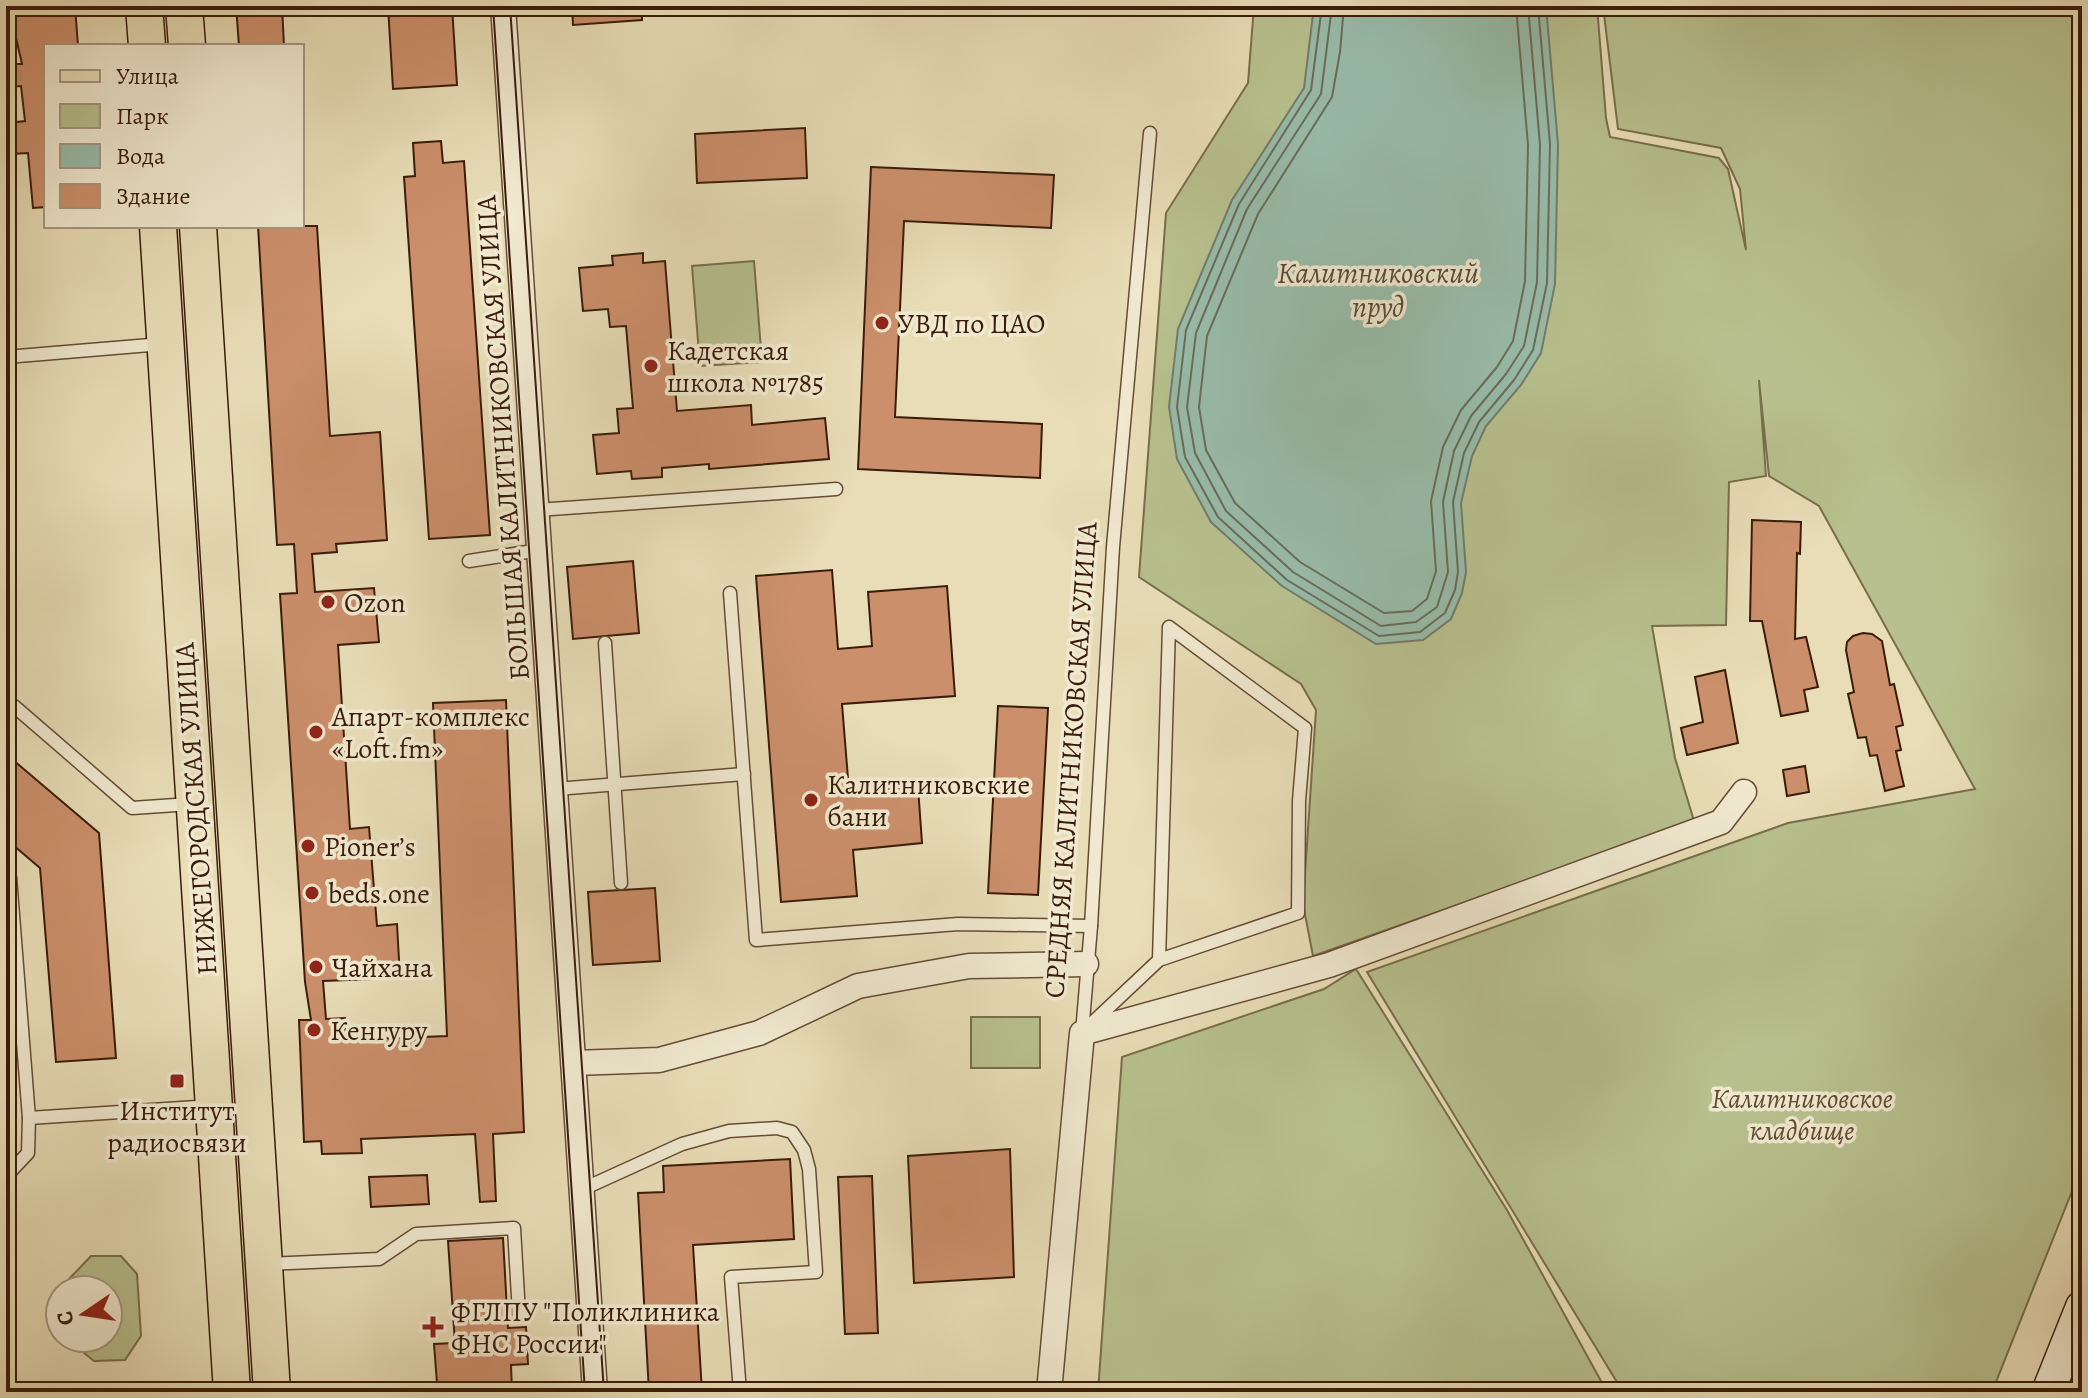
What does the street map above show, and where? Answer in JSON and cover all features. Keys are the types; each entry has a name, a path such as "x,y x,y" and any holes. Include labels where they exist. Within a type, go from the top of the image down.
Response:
{"main road":[{"path":"144,6 147,44"},
{"path":"184,6 187,44"},
{"name":"НИЖЕГОРОДСКАЯ УЛИЦА","path":"158,228 232,1392"},
{"name":"НИЖЕГОРОДСКАЯ УЛИЦА","path":"198,228 272,1392"}],"street":[{"name":"БОЛЬШАЯ КАЛИТНИКОВСКАЯ УЛИЦА","path":"503,6 595,1392"},
{"path":"1082,1033 1329,965 1721,822 1744,792"},
{"path":"574,1063 659,1060 759,1033 858,986 969,966 1086,964"},
{"name":"СРЕДНЯЯ КАЛИТНИКОВСКАЯ УЛИЦА","path":"1049,1392 1082,1033"},
{"path":"2048,1392 2082,1307"}],"lane":[{"name":"СРЕДНЯЯ КАЛИТНИКОВСКАЯ УЛИЦА","path":"1082,1033 1113,547 1150,133"},
{"path":"6,357 165,343"},
{"path":"537,510 836,489"},
{"path":"469,561 540,550"},
{"path":"730,593 756,940 958,924 1091,926"},
{"path":"1082,1033 1159,960 1298,913 1299,801 1305,728 1169,627 1159,960"},
{"path":"605,643 621,883"},
{"path":"6,707 14,706 132,808 193,804"},
{"path":"556,789 744,774"},
{"path":"6,874 10,877 29,1118 28,1153 6,1173"},
{"path":"29,1118 214,1106"},
{"path":"583,1189 682,1144 729,1131 777,1128 792,1132 804,1150 809,1169 816,1272 731,1277 740,1392"},
{"path":"265,1264 379,1259 416,1234 514,1228 519,1314"}],"green space":[{"name":"Калитниковское кладбище","path":"1254,6 1597,6 1610,137 1719,158 1728,169 1746,250 1740,189 1721,148 1618,129 1603,6 2082,6 2082,1166 1992,1392 1623,1392 1367,972 1788,823 1975,789 1819,506 1769,476 1759,380 1766,476 1729,482 1726,625 1652,626 1675,758 1694,821 1313,956 1303,904 1316,710 1301,684 1139,577 1166,213 1248,83"},
{"path":"754,261 762,362 700,366 692,266"},
{"path":"1356,969 1507,1210 1607,1392 1098,1392 1122,1057 1324,989"},
{"path":"971,1017 1040,1017 1040,1068 971,1068"},
{"path":"91,1256 121,1256 137,1274 141,1336 125,1360 94,1361 85,1354 124,1354 124,1274 74,1274"}],"water":[{"name":"Калитниковский пруд","path":"1314,6 1546,6 1558,144 1555,284 1541,353 1521,385 1486,426 1472,456 1461,503 1466,572 1462,593 1451,619 1423,640 1376,644 1282,586 1211,522 1177,459 1169,407 1178,329 1232,200 1304,88"}],"building":[{"path":"6,6 75,6 78,44 44,44 44,207 33,208 28,153 11,154 8,123 25,121 21,86 9,87 6,64 22,64 16,38 6,22"},
{"path":"236,6 282,6 284,44 239,44"},
{"path":"388,6 452,6 457,85 393,89"},
{"path":"572,6 642,6 642,20 573,25"},
{"path":"805,128 807,178 697,183 695,134"},
{"path":"441,141 443,163 464,161 490,535 429,539 404,177 415,176 413,143"},
{"name":"УВД по ЦАО","path":"871,167 1054,175 1051,228 904,221 895,417 1042,424 1040,478 858,469"},
{"path":"317,226 330,436 380,432 387,540 336,544 337,552 312,554 315,592 374,588 379,642 338,645 350,829 369,827 377,926 397,924 400,978 323,981 326,1019 345,1018 345,1040 447,1036 433,703 506,700 524,1132 493,1134 496,1201 480,1202 475,1134 361,1139 362,1153 322,1154 321,1141 304,1142 299,1020 311,1020 305,982 280,594 297,593 294,544 277,545 258,228"},
{"name":"Кадетская школа №1785","path":"643,253 643,263 665,261 677,411 751,405 752,425 825,418 829,459 709,469 709,464 662,468 662,477 632,479 631,471 597,474 593,435 619,433 617,409 633,408 626,326 610,327 608,309 583,311 579,268 613,265 612,256"},
{"path":"1752,520 1801,522 1800,554 1797,553 1795,639 1806,637 1818,687 1804,690 1808,711 1781,716 1762,621 1750,621"},
{"path":"633,561 639,633 573,639 567,567"},
{"name":"Калитниковские бани","path":"832,570 838,649 872,646 868,592 947,586 955,696 842,704 849,791 918,787 922,843 853,850 857,896 781,902 756,576"},
{"path":"1863,633 1872,634 1882,641 1890,685 1894,684 1903,725 1896,727 1901,750 1896,751 1904,786 1885,791 1877,755 1870,756 1866,737 1858,738 1848,694 1854,692 1847,642"},
{"path":"1725,670 1738,743 1687,755 1681,728 1703,722 1695,677"},
{"path":"998,706 1048,708 1038,895 988,893"},
{"path":"6,754 99,833 116,1058 56,1062 40,868 6,839"},
{"path":"1805,766 1809,792 1787,796 1783,770"},
{"path":"655,888 660,961 593,965 588,892"},
{"path":"1010,1149 1014,1277 914,1283 908,1156"},
{"path":"790,1159 794,1239 693,1245 702,1392 649,1392 638,1193 664,1192 663,1166"},
{"path":"427,1175 429,1204 371,1207 369,1177"},
{"path":"872,1176 878,1333 845,1334 838,1177"},
{"path":"503,1238 508,1328 526,1327 528,1364 511,1365 512,1392 458,1392 457,1382 437,1383 434,1344 455,1343 448,1241"}],"tram line":[{"path":"493,6 585,1392"},
{"path":"510,6 604,1392"}],"place":[{"name":"УВД по ЦАО","path":"882,323"},
{"name":"Кадетская школа №1785","path":"651,366"},
{"name":"Ozon","path":"328,602"},
{"name":"Апарт-комплекс «Loft.fm»","path":"316,732"},
{"name":"Калитниковские бани","path":"811,800"},
{"name":"Pioner’s","path":"308,846"},
{"name":"beds.one","path":"312,893"},
{"name":"Чайхана","path":"316,967"},
{"name":"Кенгуру","path":"314,1030"},
{"name":"Институт радиосвязи","path":"177,1081"},
{"name":"ФГЛПУ \"Поликлиника ФНС России\"","path":"433,1327"}]}
